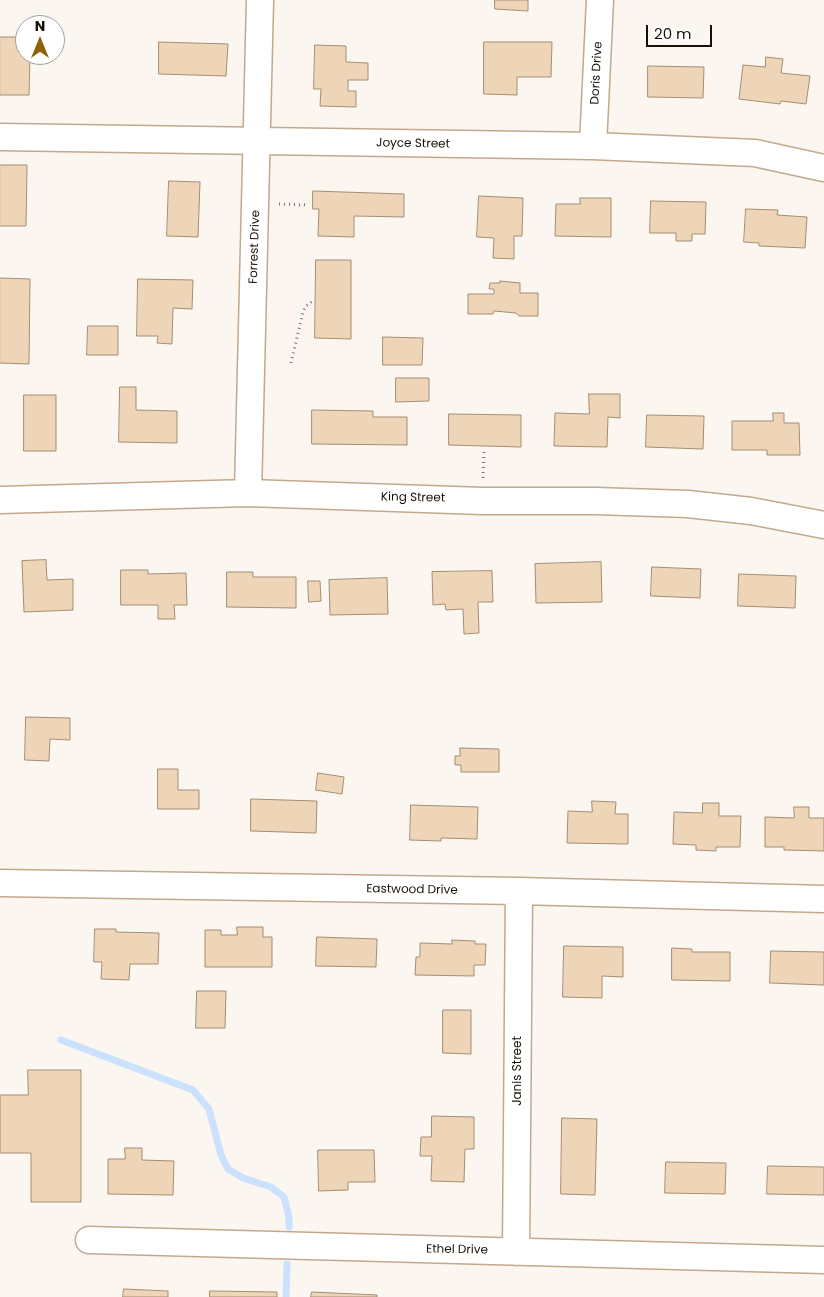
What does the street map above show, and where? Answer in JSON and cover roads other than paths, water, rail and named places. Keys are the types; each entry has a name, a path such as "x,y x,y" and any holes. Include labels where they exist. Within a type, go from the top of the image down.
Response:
{"street":[{"name":"Forrest Drive","path":"248,493 260,0"},
{"name":"Doris Drive","path":"593,146 600,0"},
{"name":"Joyce Street","path":"0,137 593,146 755,154 824,168"},
{"name":"King Street","path":"0,500 248,493 483,501 595,501 688,504 752,511 824,525"},
{"name":"Eastwood Drive","path":"0,883 519,891 824,899"},
{"name":"Janis Street","path":"516,1252 519,891"},
{"name":"Ethel Drive","path":"89,1240 824,1260"}],"waterway":[{"path":"61,1040 193,1090 209,1109 221,1155 228,1169 243,1178 271,1187 284,1197 289,1217 289,1227"},
{"path":"286,1297 287,1264"}]}
